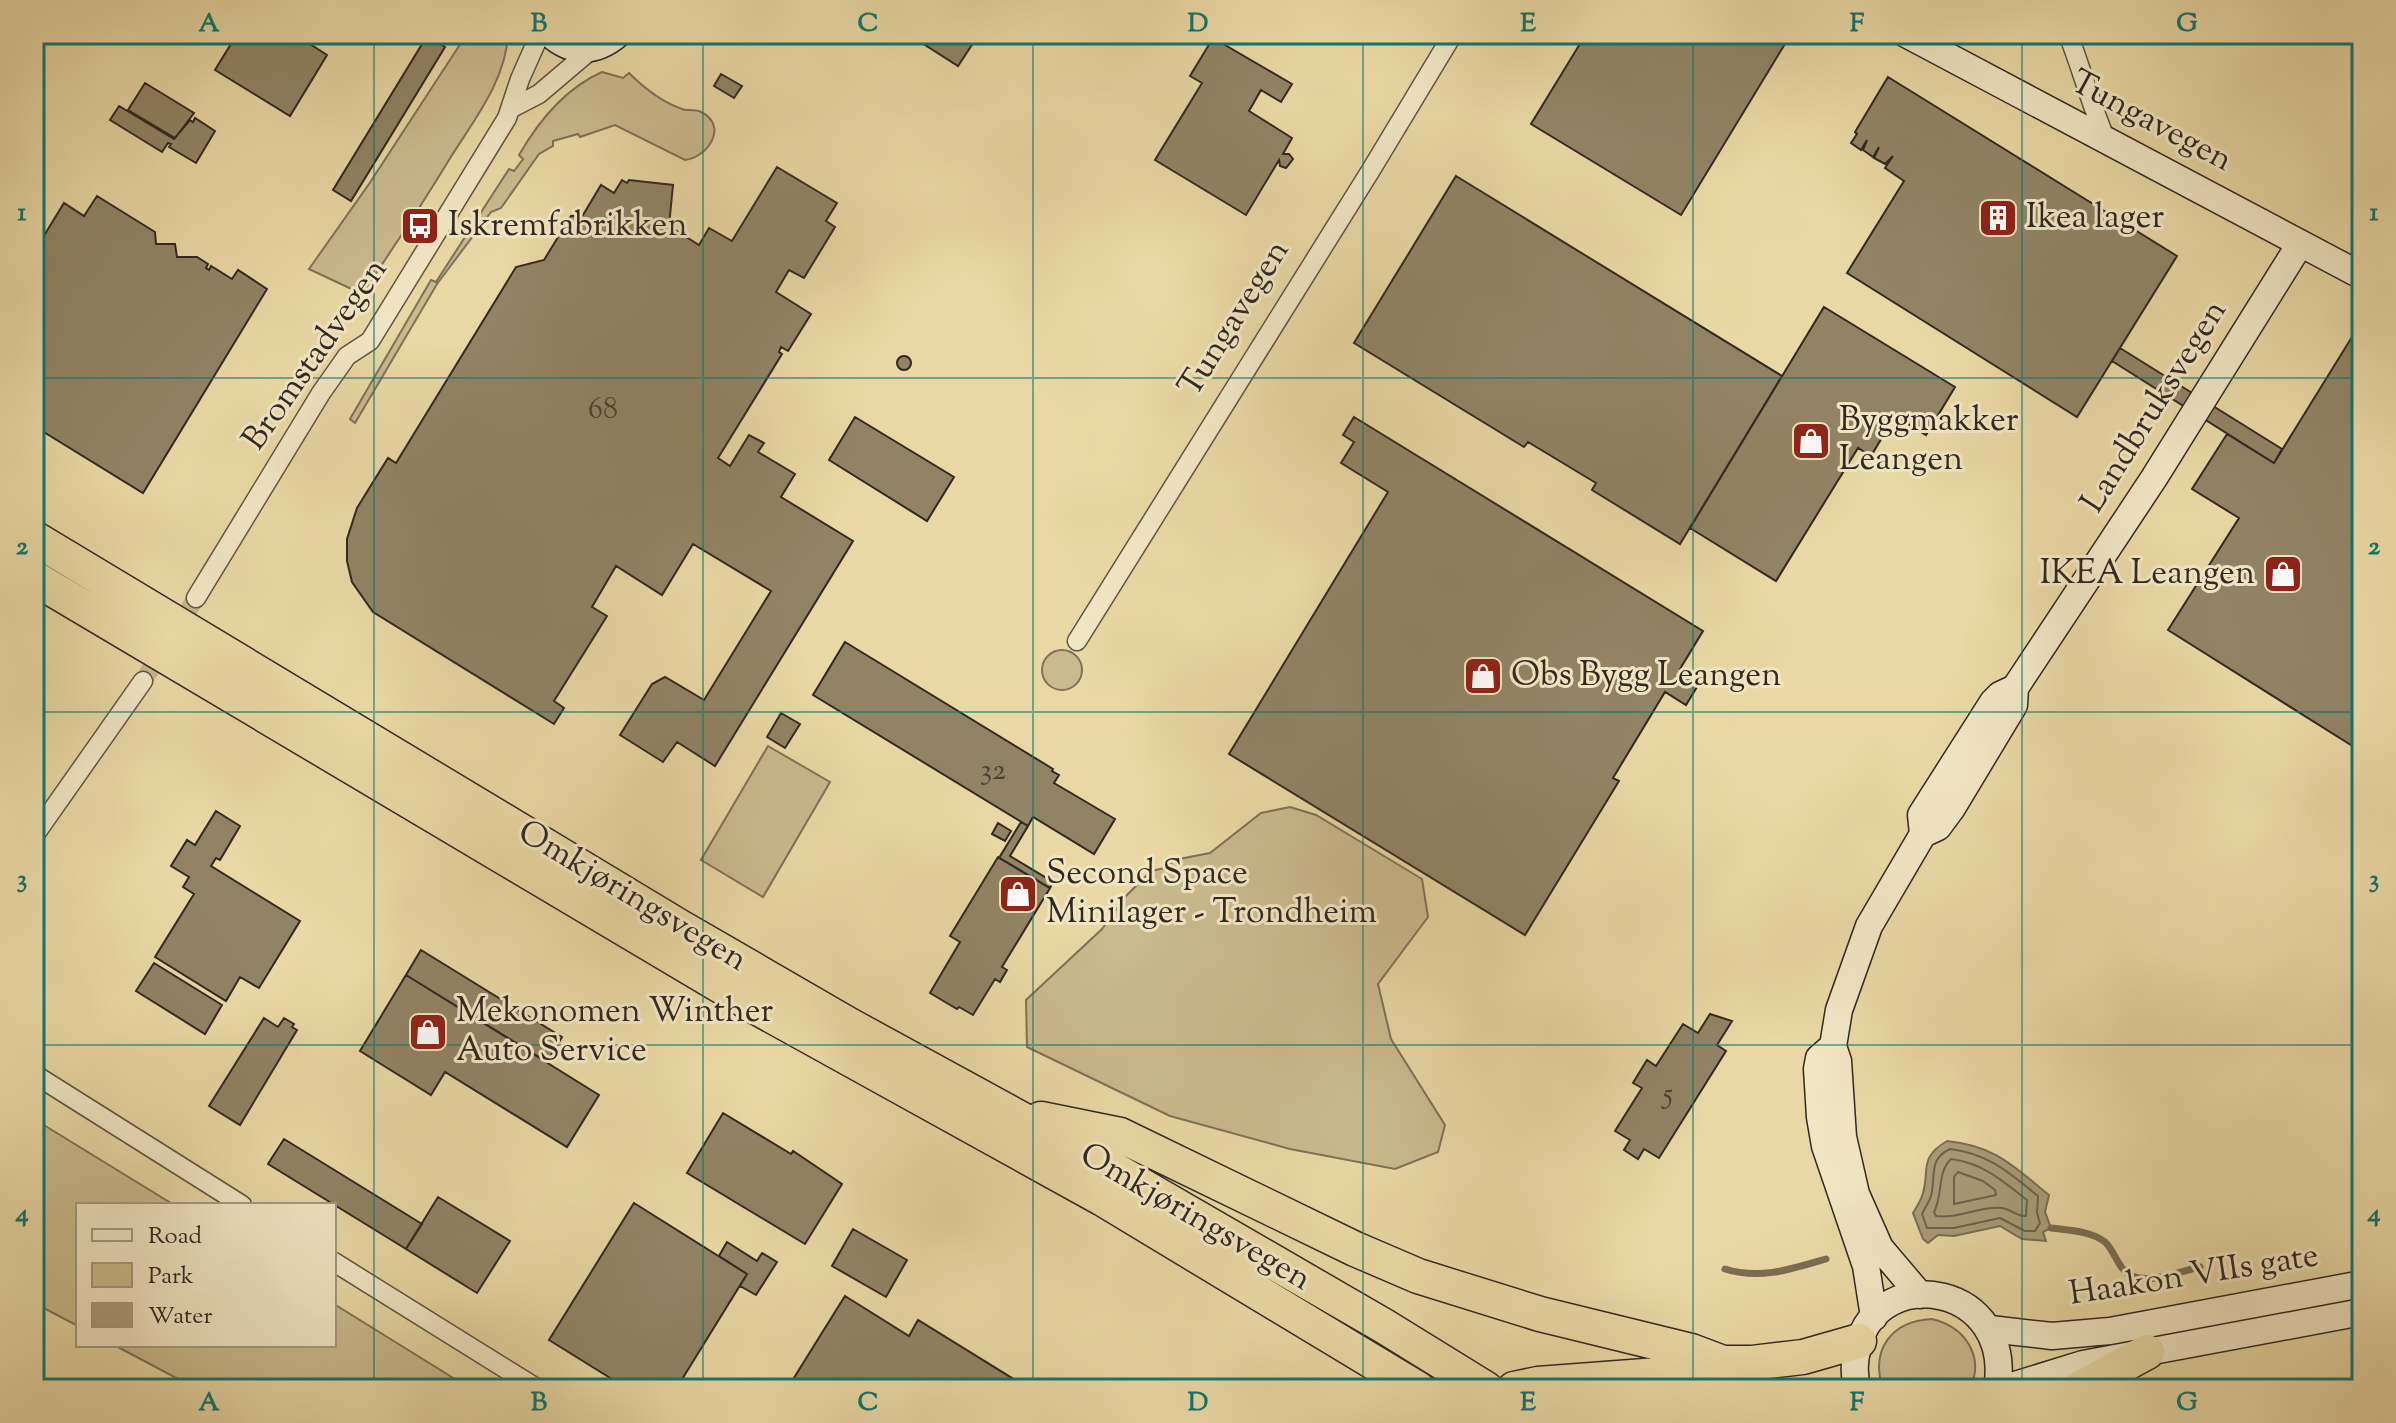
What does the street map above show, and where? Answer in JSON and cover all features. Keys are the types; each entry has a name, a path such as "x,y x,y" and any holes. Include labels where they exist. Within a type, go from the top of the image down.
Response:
{"highway":[{"name":"Omkjøringsvegen","path":"34,538 693,935 1005,1112 1118,1172 1384,1326 1486,1389"},
{"name":"Omkjøringsvegen","path":"34,578 758,1008 1103,1199 1418,1389"},
{"path":"1005,1112 1120,1135 1355,1249 1433,1281 1540,1314 1691,1351 1723,1363"},
{"path":"1514,1389 1569,1381 1685,1373 1723,1363 1803,1357 1867,1329"},
{"path":"2079,1389 2147,1352"}],"street":[{"name":"Bromstadvegen","path":"196,598 321,393 347,356 370,341 512,108 520,79 540,34"},
{"path":"550,34 562,44 577,49 592,49 606,44 618,34"},
{"name":"Tungavegen","path":"1077,641 1453,34"},
{"name":"Tungavegen","path":"1906,34 2362,276"},
{"path":"2068,34 2085,77 2089,101 2106,140"},
{"name":"Bromstadvegen","path":"512,108 539,94 592,49"},
{"name":"Landbruksvegen","path":"1920,1295 1880,1248 1856,1194 1843,1137 1838,1061 1833,1046 1839,1010 1869,926 1923,834 1938,827 1952,808 2009,716 2014,705 2015,688 2138,503 2300,244"},
{"path":"34,836 143,681"},
{"name":"Landbruksvegen","path":"1833,1046 1819,1058 1820,1117 1825,1146 1866,1266 1867,1329"},
{"path":"34,1074 239,1203"},
{"path":"336,1263 538,1389"},
{"name":"Haakon VIIs gate","path":"1990,1329 2052,1336 2110,1331 2362,1284"},
{"path":"1858,1389 1854,1361 1867,1329 1887,1306 1903,1298 1920,1295 1936,1295 1960,1303 1980,1316 1990,1329 1999,1359 2000,1389"},
{"name":"Haakon VIIs gate","path":"2000,1389 2058,1371 2147,1352 2362,1312"}],"green space":[{"path":"460,34 508,34 506,51 487,100 417,211 362,294 309,269 459,46"},
{"path":"602,72 623,78 629,73 667,102 684,110 701,112 714,125 708,147 685,160 615,125 580,137 578,134 553,141 553,146 539,154 501,208 491,212 437,284 355,423 350,419 431,280 436,282 509,169 514,171 523,159 519,155 535,130 565,97"},
{"path":"1062,650 1076,656 1082,670 1076,684 1062,690 1048,684 1042,670 1048,656"},
{"path":"768,746 830,782 763,897 701,860"},
{"path":"1290,807 1316,815 1422,879 1428,917 1378,984 1391,1039 1445,1125 1438,1152 1395,1169 1290,1149 1170,1116 1027,1047 1026,1000 1102,929 1126,896 1151,871 1165,868 1174,860 1210,853 1261,813"},
{"path":"34,1119 171,1203 76,1203 76,1325 34,1303"},
{"path":"336,1305 471,1389 197,1389 118,1347 336,1347"},
{"path":"1932,1319 1954,1329 1969,1345 1975,1365 1970,1389 1883,1389 1879,1362 1887,1340 1905,1325"}],"water":[{"path":"1947,1141 1991,1152 2049,1195 2045,1212 2051,1228 2043,1232 2046,1241 2022,1239 2000,1226 1954,1236 1938,1235 1928,1243 1923,1239 1913,1213 1922,1196 1928,1160"}],"building":[{"path":"237,34 312,34 307,42 327,55 290,116 215,70"},
{"path":"908,34 979,34 958,66"},
{"path":"1586,34 1791,34 1681,215 1531,124"},
{"path":"427,36 445,47 351,201 333,190"},
{"path":"1213,38 1292,84 1281,102 1261,90 1249,111 1292,138 1283,154 1289,154 1293,159 1286,168 1280,166 1279,160 1246,215 1155,160 1202,83 1190,76"},
{"path":"721,74 742,86 734,98 714,86"},
{"name":"Ikea lager","path":"1888,77 2177,256 2077,417 1847,273 1904,181 1885,168 1893,156 1885,164 1874,158 1879,147 1873,157 1863,150 1867,140 1861,150 1851,143"},
{"path":"145,83 194,113 175,138 128,110"},
{"path":"119,106 174,139 195,118 215,131 196,163 169,147 171,144 168,143 162,152 110,120"},
{"path":"777,167 837,203 826,221 835,227 804,278 789,270 776,292 811,314 788,351 781,347 779,352 782,354 718,458 730,466 749,435 764,443 758,452 795,474 781,497 853,541 715,766 677,742 663,762 620,735 652,684 665,677 704,700 771,591 693,544 662,595 616,566 592,607 607,616 554,701 564,708 554,724 373,612 352,582 347,561 347,539 357,508 388,458 396,463 516,267 544,260 571,216 583,215 601,185 614,193 622,180 627,183 629,180 673,185 669,226 699,245 709,228 732,241"},
{"path":"1456,176 1782,376 1680,544 1592,490 1596,483 1528,442 1524,447 1354,343"},
{"path":"97,196 155,232 156,244 175,244 177,257 197,257 208,264 206,268 209,270 211,266 232,279 238,270 267,289 143,493 34,426 34,252 64,203 84,216"},
{"name":"Byggmakker Leangen","path":"1824,307 1955,387 1926,435 1895,416 1871,456 1858,448 1776,581 1690,528"},
{"name":"IKEA Leangen","path":"2360,324 2362,752 2168,630 2239,518 2192,489 2227,434 2274,463"},
{"path":"2120,348 2282,449 2274,463 2112,361"},
{"path":"904,356 911,363 904,370 897,363"},
{"path":"855,417 954,477 927,521 829,460"},
{"name":"Obs Bygg Leangen","path":"1354,417 1703,631 1680,669 1700,682 1686,705 1665,692 1613,778 1619,781 1525,935 1229,754 1388,492 1341,463 1354,442 1343,435"},
{"path":"845,642 1053,769 1059,775 1054,783 1115,819 1094,854 1033,817 1028,826 813,695"},
{"path":"781,713 800,724 785,748 767,737"},
{"path":"216,811 240,826 220,860 216,858 211,866 300,921 259,988 240,977 226,1001 155,957 194,894 183,887 189,877 171,866 187,840 195,845"},
{"path":"1021,822 1028,826 1010,856 1053,882 1050,888 999,858"},
{"path":"998,823 1011,831 1005,841 992,834"},
{"path":"998,857 1050,888 1002,967 1007,970 1000,982 995,979 973,1015 930,993 960,942 950,936"},
{"path":"421,950 562,1037 547,1062 406,975"},
{"path":"154,963 222,1005 205,1034 136,991"},
{"path":"406,975 599,1095 567,1147 445,1072 431,1095 360,1051"},
{"path":"1710,1014 1732,1021 1717,1045 1726,1051 1659,1158 1644,1149 1638,1159 1624,1150 1630,1140 1615,1131 1642,1088 1633,1083 1647,1060 1656,1066 1683,1024 1698,1033"},
{"path":"264,1018 278,1027 284,1018 297,1030 240,1125 209,1106"},
{"path":"723,1113 791,1154 793,1151 842,1184 805,1244 687,1173"},
{"path":"284,1139 422,1224 406,1249 336,1206 336,1203 268,1164"},
{"path":"438,1197 510,1241 477,1293 406,1249"},
{"path":"634,1203 747,1274 676,1389 628,1389 549,1340"},
{"path":"853,1229 907,1260 886,1297 832,1266"},
{"path":"727,1242 757,1261 762,1253 777,1262 756,1295 740,1286 747,1274 719,1256"},
{"path":"845,1296 909,1336 918,1320 1020,1383 1016,1389 787,1389"}],"waterway":[{"path":"2051,1228 2099,1238 2132,1276 2157,1278 2200,1267"},
{"path":"1725,1269 1763,1273 1826,1259"}],"tunnel":[{"path":"143,681 196,598"}],"place":[{"name":"Ikea lager","path":"1998,218"},
{"name":"Iskremfabrikken","path":"420,226"},
{"name":"Byggmakker Leangen","path":"1811,441"},
{"name":"IKEA Leangen","path":"2283,574"},
{"name":"Obs Bygg Leangen","path":"1483,676"},
{"name":"Second Space Minilager - Trondheim","path":"1018,894"},
{"name":"Mekonomen Winther Auto Service","path":"428,1032"}]}
